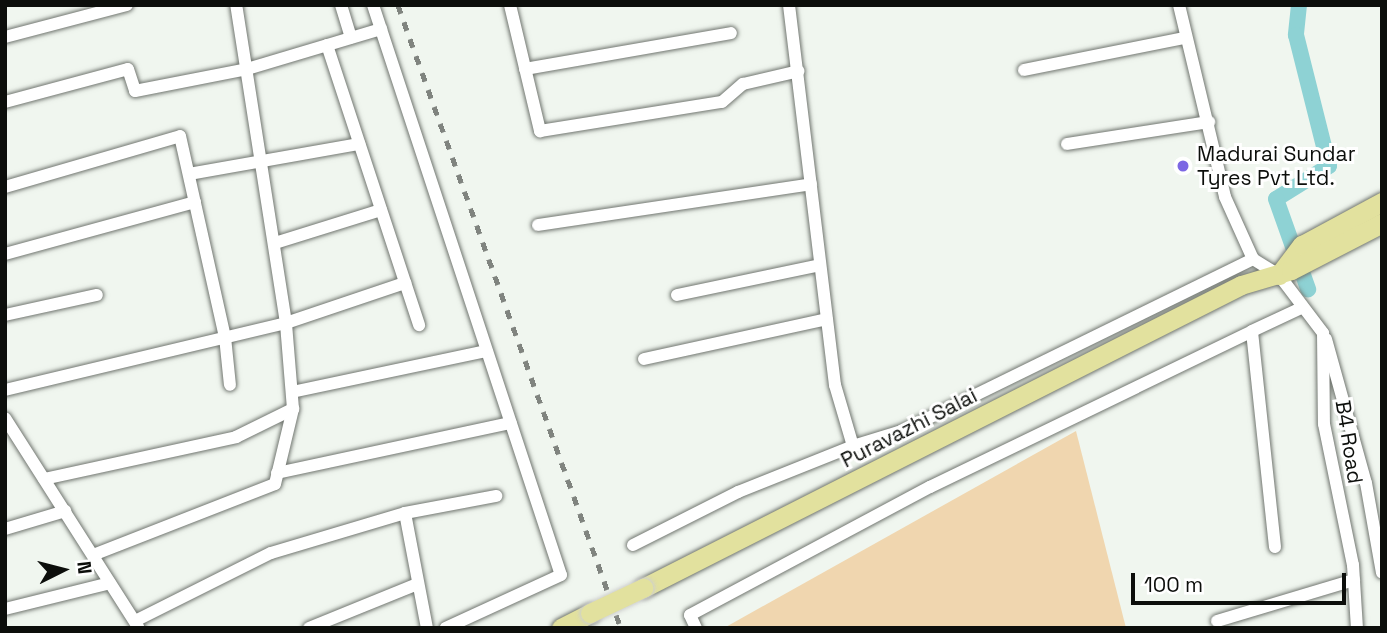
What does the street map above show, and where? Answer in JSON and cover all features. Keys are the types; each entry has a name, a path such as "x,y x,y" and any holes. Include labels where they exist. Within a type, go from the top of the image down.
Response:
{"main road":[{"name":"Puravazhi Salai","path":"1293,263 1382,202"},
{"name":"Puravazhi Salai","path":"561,628 1241,285 1382,223"}],"street":[{"path":"5,37 127,5"},
{"path":"93,555 275,484 293,409 292,391 275,243 236,5"},
{"path":"341,5 351,38"},
{"path":"373,5 561,575 446,628"},
{"path":"510,5 540,131 722,102 743,84 799,71"},
{"path":"789,5 835,385 853,446"},
{"path":"1179,5 1184,38 1209,122 1225,197 1253,259"},
{"path":"5,102 128,69 135,91 247,69 381,29"},
{"path":"525,69 731,33"},
{"path":"1024,71 1184,38"},
{"path":"327,45 419,325"},
{"path":"1067,144 1209,122"},
{"path":"5,187 180,136 225,337 230,386"},
{"path":"189,174 359,144"},
{"path":"538,225 811,184"},
{"path":"5,254 195,202"},
{"path":"275,243 381,210"},
{"path":"633,545 738,492 853,446 902,431 1253,259 1293,263 1301,308 1323,332 1366,483 1382,573"},
{"path":"677,295 820,265"},
{"path":"5,400 9,389 286,323 405,284"},
{"path":"5,315 97,295"},
{"path":"696,628 690,615 930,487 1301,308"},
{"path":"644,359 827,319"},
{"path":"1252,331 1275,547"},
{"name":"B4 Road","path":"1323,332 1324,424 1354,580 1357,628"},
{"path":"292,391 487,351"},
{"path":"44,479 236,437 293,409"},
{"path":"5,418 137,624 271,553 405,513 496,496"},
{"path":"277,473 511,423"},
{"path":"5,529 65,512"},
{"path":"405,513 415,585 427,628"},
{"path":"1217,621 1354,580"},
{"path":"5,609 110,583"},
{"path":"309,628 415,585"}],"shaded area":[{"path":"1076,431 1126,628 724,628"}],"waterway":[{"path":"1299,5 1296,35 1329,166 1276,199 1308,289"}],"railway":[{"path":"398,5 621,628"}],"place":[{"name":"Madurai Sundar Tyres Pvt Ltd.","path":"1183,166"}]}
